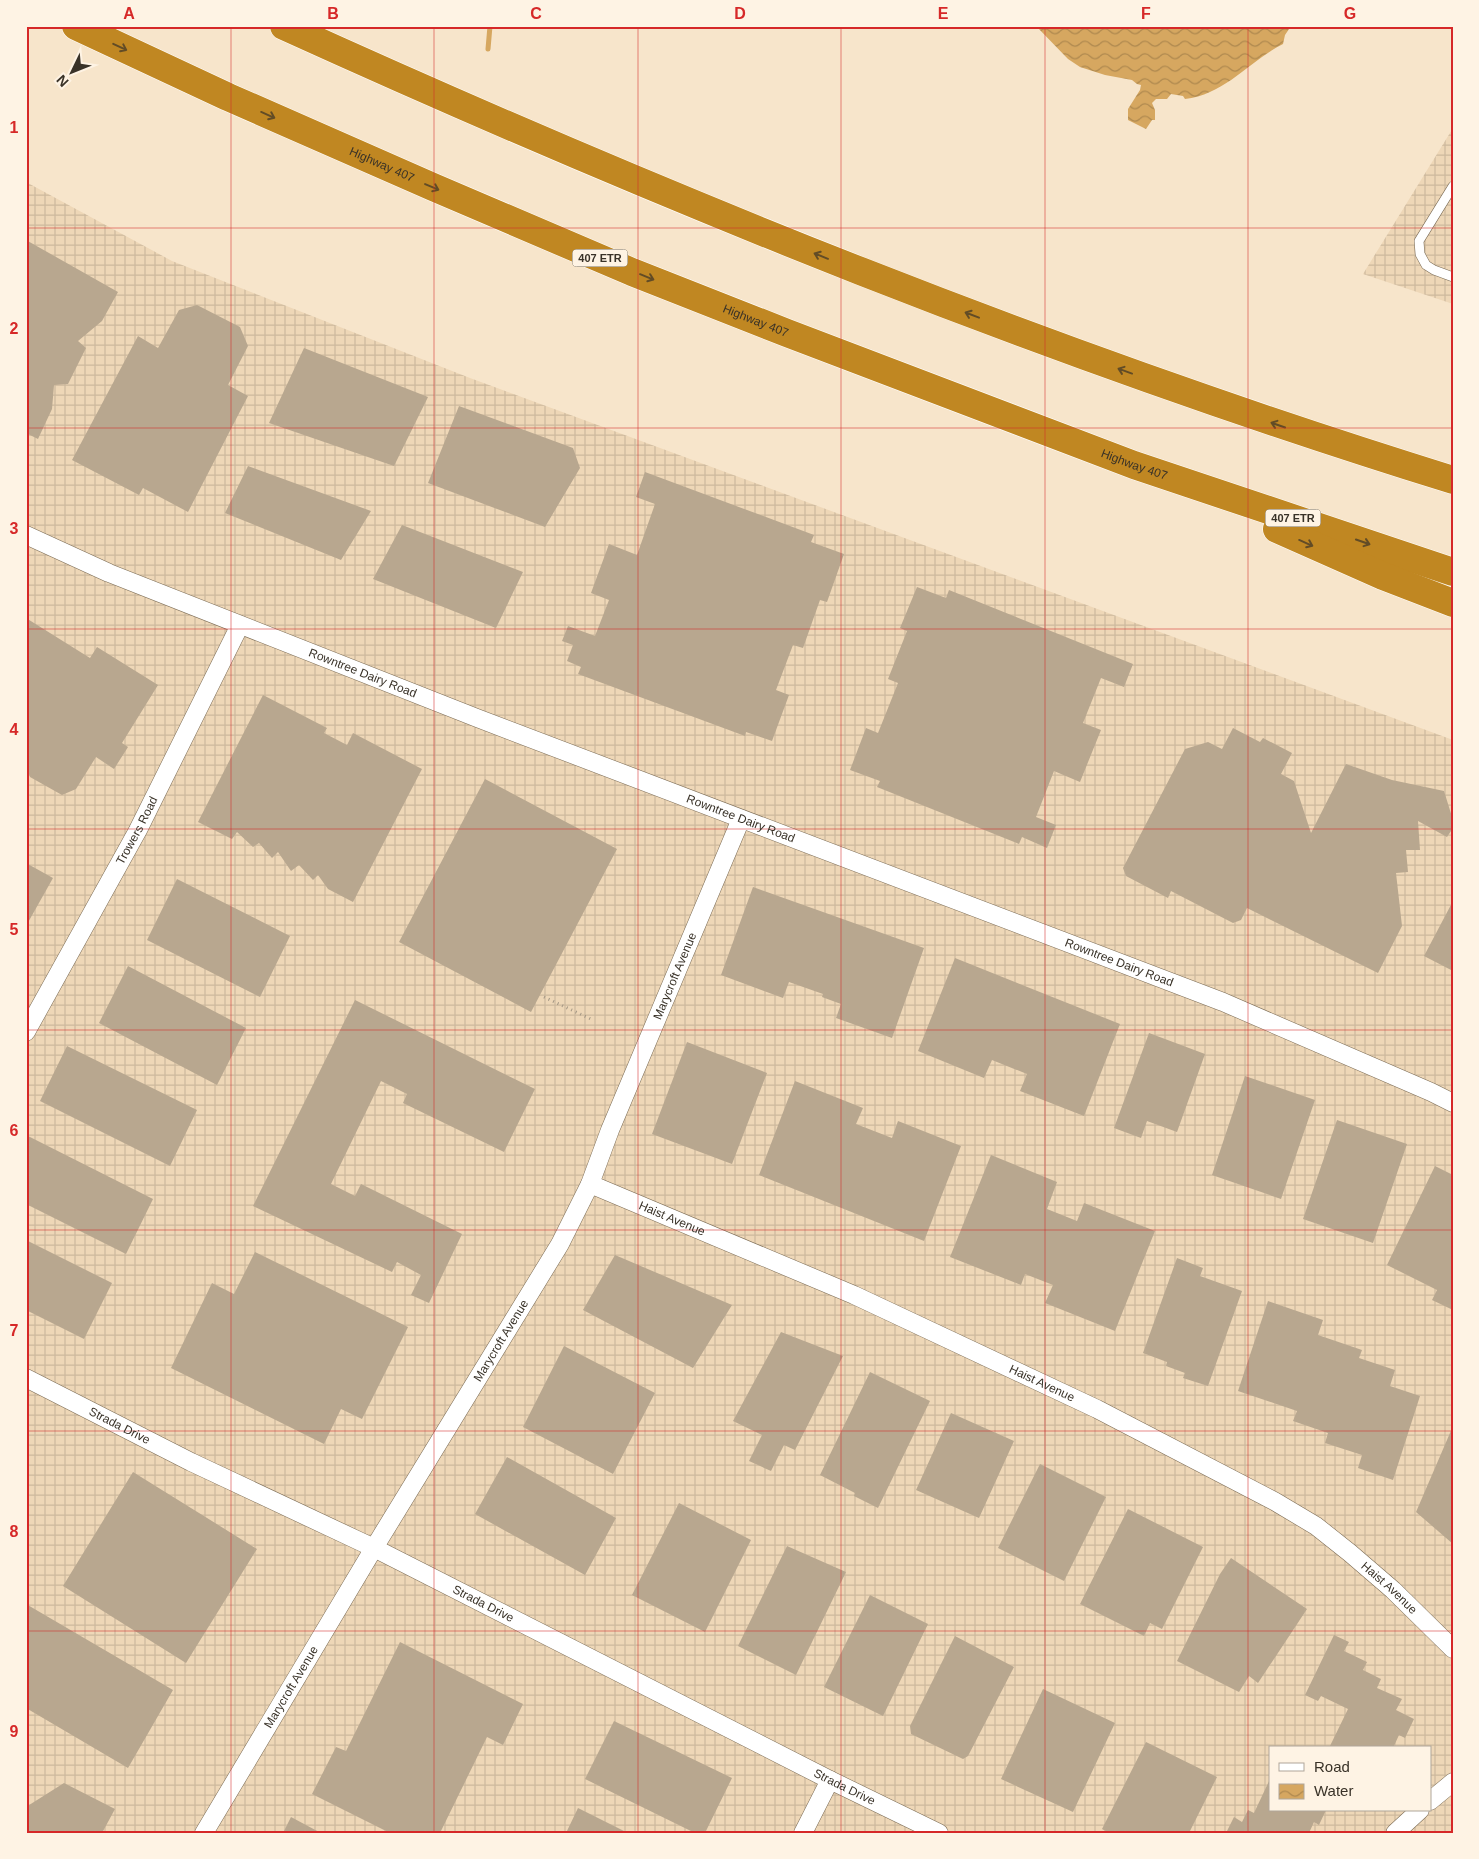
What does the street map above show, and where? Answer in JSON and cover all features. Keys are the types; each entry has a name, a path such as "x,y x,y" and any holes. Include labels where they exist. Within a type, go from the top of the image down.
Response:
{"highway":[{"name":"Highway 407","path":"76,26 237,101 632,272 1134,465 1453,572"},
{"path":"284,26 551,145 880,280 1153,382 1324,440 1453,480"},
{"path":"1324,440 1453,468"},
{"path":"1134,465 1324,551 1453,603"}],"street":[{"name":"Rowntree Dairy Road","path":"26,535 109,573 240,625 741,819 1223,1002 1453,1103"},
{"name":"Trowers Road","path":"26,1032 138,830 240,625"},
{"name":"Marycroft Avenue","path":"204,1833 374,1548 560,1244 590,1184 610,1130 741,819"},
{"name":"Haist Avenue","path":"590,1184 854,1295 1097,1409 1274,1501 1316,1526 1350,1553 1393,1590 1453,1649"},
{"name":"Strada Drive","path":"26,1378 191,1462 374,1548 938,1833"},
{"path":"803,1833 830,1780"},
{"path":"1432,1799 1453,1782"},
{"path":"1395,1833 1418,1812"}],"lane":[{"path":"1453,186 1419,241 1420,254 1426,265 1453,277"}],"path":[{"path":"544,997 593,1020"}],"shaded area":[{"path":"1453,128 1453,304 1363,274"},
{"path":"26,182 172,261 470,378 1453,740 1453,1833 26,1833"}],"water":[{"path":"1036,26 1291,26 1285,35 1283,44 1213,91 1185,99 1183,96 1171,94 1167,99 1156,99 1152,103 1155,110 1155,120 1152,120 1146,129 1128,120 1128,109 1140,90 1141,85 1132,80 1105,75 1080,67 1068,59"}],"building":[{"path":"26,240 118,292 102,321 78,341 86,348 68,384 54,385 52,409 38,439 26,433"},
{"path":"197,305 240,327 248,346 228,385 248,396 188,512 143,488 139,495 72,460 138,336 158,348 179,310"},
{"path":"304,348 428,397 394,466 269,423"},
{"path":"459,406 573,448 580,468 545,527 428,483"},
{"path":"248,466 371,511 341,560 225,513"},
{"path":"645,472 814,535 811,542 844,554 827,602 820,600 803,648 793,645 776,690 789,695 772,741 746,732 745,736 578,674 581,667 567,661 573,645 562,641 568,626 595,636 609,600 591,593 609,544 637,555 655,504 636,497"},
{"path":"402,525 523,572 496,628 373,579"},
{"path":"917,587 946,598 949,590 1133,664 1124,687 1101,678 1083,723 1101,730 1080,782 1054,771 1036,817 1056,825 1047,848 1022,837 1019,844 877,787 880,781 850,770 866,728 878,733 898,683 888,679 907,631 900,628"},
{"path":"26,618 90,658 97,647 158,685 122,743 128,747 114,769 96,757 76,789 62,795 30,777 26,766"},
{"path":"263,695 327,728 324,733 347,745 353,733 422,769 353,902 328,889 318,875 313,880 299,865 291,871 278,852 272,858 259,843 253,847 237,832 232,839 198,822"},
{"path":"1233,728 1260,742 1263,738 1292,753 1281,774 1294,781 1311,833 1346,764 1392,780 1444,791 1453,820 1453,828 1447,837 1418,821 1420,850 1406,850 1408,872 1396,873 1402,926 1378,973 1247,908 1241,920 1233,923 1171,891 1168,898 1126,876 1123,868 1185,749 1208,742 1222,749"},
{"path":"485,779 617,849 531,1012 399,942"},
{"path":"26,863 53,878 26,926"},
{"path":"177,879 290,936 260,997 147,940"},
{"path":"753,887 924,948 892,1038 836,1018 841,1004 822,997 823,994 789,982 783,998 721,975"},
{"path":"1453,901 1453,971 1424,956"},
{"path":"955,958 1120,1024 1084,1116 1020,1091 1027,1074 992,1060 984,1078 918,1051"},
{"path":"128,966 246,1028 217,1085 99,1023"},
{"path":"355,1000 535,1089 504,1152 403,1103 407,1094 381,1081 331,1184 355,1196 361,1184 462,1234 429,1303 411,1295 421,1275 397,1262 392,1272 253,1206"},
{"path":"1149,1033 1205,1054 1177,1132 1147,1121 1141,1138 1114,1128"},
{"path":"687,1042 767,1073 732,1164 652,1134"},
{"path":"67,1046 197,1110 170,1166 40,1101"},
{"path":"1245,1076 1315,1100 1281,1199 1212,1175"},
{"path":"795,1081 863,1108 856,1124 892,1138 898,1121 961,1146 924,1241 759,1175"},
{"path":"1337,1120 1407,1144 1373,1243 1303,1219"},
{"path":"26,1135 153,1199 126,1254 26,1204"},
{"path":"991,1155 1057,1182 1047,1209 1077,1221 1084,1203 1155,1231 1115,1331 1045,1303 1053,1285 1025,1274 1021,1285 950,1257"},
{"path":"1435,1166 1453,1175 1453,1310 1432,1300 1437,1290 1387,1265"},
{"path":"26,1240 112,1283 84,1339 26,1310"},
{"path":"255,1252 408,1327 362,1419 341,1409 324,1444 171,1368 212,1283 234,1294"},
{"path":"615,1255 732,1305 693,1368 583,1310"},
{"path":"1177,1258 1203,1268 1200,1276 1242,1291 1208,1386 1183,1378 1185,1373 1166,1366 1167,1362 1143,1353"},
{"path":"1268,1301 1323,1320 1318,1335 1362,1350 1359,1358 1395,1370 1390,1386 1420,1396 1393,1480 1358,1468 1362,1455 1325,1443 1328,1433 1293,1421 1297,1411 1238,1391"},
{"path":"781,1332 843,1356 795,1450 784,1445 771,1471 749,1461 762,1435 733,1421"},
{"path":"564,1346 655,1393 613,1474 523,1427"},
{"path":"870,1372 930,1401 878,1508 854,1496 855,1493 820,1475"},
{"path":"951,1413 1014,1441 979,1518 916,1490"},
{"path":"1453,1426 1453,1544 1416,1512"},
{"path":"507,1457 616,1518 585,1575 475,1514"},
{"path":"1040,1464 1106,1497 1064,1581 998,1548"},
{"path":"133,1472 257,1549 186,1663 63,1586"},
{"path":"679,1503 751,1540 705,1632 632,1595"},
{"path":"1128,1509 1203,1547 1162,1629 1150,1623 1144,1636 1080,1604"},
{"path":"787,1546 846,1572 796,1675 738,1646"},
{"path":"1231,1558 1307,1609 1258,1683 1249,1676 1239,1692 1177,1661 1220,1574"},
{"path":"870,1595 928,1624 883,1716 824,1687"},
{"path":"26,1604 173,1690 128,1768 26,1708"},
{"path":"1334,1635 1349,1642 1344,1651 1367,1662 1363,1670 1381,1679 1377,1688 1402,1699 1396,1710 1414,1719 1405,1738 1399,1735 1394,1746 1330,1746 1348,1709 1321,1696 1318,1701 1305,1695"},
{"path":"955,1636 1014,1667 968,1756 963,1759 911,1734 910,1726"},
{"path":"400,1642 523,1704 503,1745 487,1737 440,1833 390,1833 312,1794 336,1747 346,1751"},
{"path":"1043,1689 1115,1723 1073,1812 1001,1779"},
{"path":"614,1721 732,1778 705,1833 695,1833 585,1779"},
{"path":"1146,1742 1217,1777 1189,1833 1109,1833 1102,1829"},
{"path":"1269,1781 1269,1812 1325,1812 1319,1825 1314,1822 1309,1833 1226,1833 1234,1817 1242,1822 1248,1810 1254,1813"},
{"path":"64,1783 115,1809 102,1833 26,1833 26,1807"},
{"path":"578,1808 628,1833 566,1833"},
{"path":"291,1817 321,1833 283,1833"}],"waterway":[{"path":"488,49 490,26"}]}
